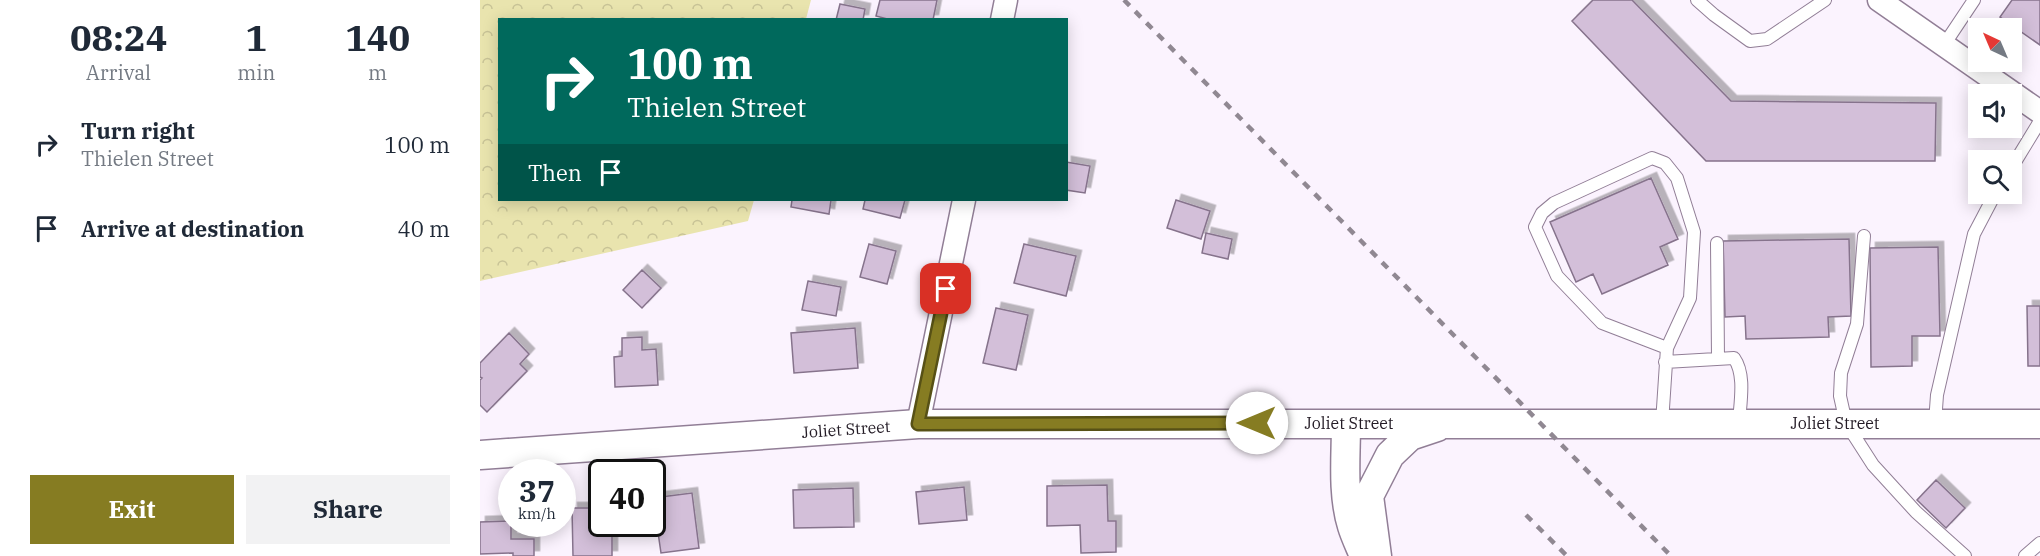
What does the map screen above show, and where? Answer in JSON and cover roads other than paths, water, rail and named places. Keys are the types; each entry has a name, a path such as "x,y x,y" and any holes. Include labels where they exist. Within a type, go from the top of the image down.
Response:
{"street":[{"path":"1002,18 1006,0"},
{"path":"1879,0 2040,112"},
{"path":"918,424 964,201"},
{"path":"1346,423 1346,482 1349,507 1352,524 1364,556"},
{"path":"1377,556 1369,496 1390,455 1410,436 1448,423"},
{"name":"Joliet Street","path":"480,455 918,424 2040,424"}],"lane":[{"path":"1697,0 1750,41 1767,39 1825,0"},
{"path":"1944,45 1974,0"},
{"path":"2022,151 2040,121"},
{"path":"1662,423 1667,348 1690,298 1694,232 1677,178 1665,163 1652,158 1554,203 1542,213 1535,227 1557,276 1602,323 1667,348"},
{"path":"1935,423 1937,395 1974,234 1990,204"},
{"path":"1864,236 1857,324 1841,373 1840,396 1846,423 1873,465 1916,512 1965,556"},
{"path":"1717,243 1718,358"},
{"path":"1665,362 1734,358 1741,377 1739,423"},
{"path":"2025,556 2040,543"}],"railway":[{"path":"1124,0 1671,556"},
{"path":"1526,515 1567,556"}]}
